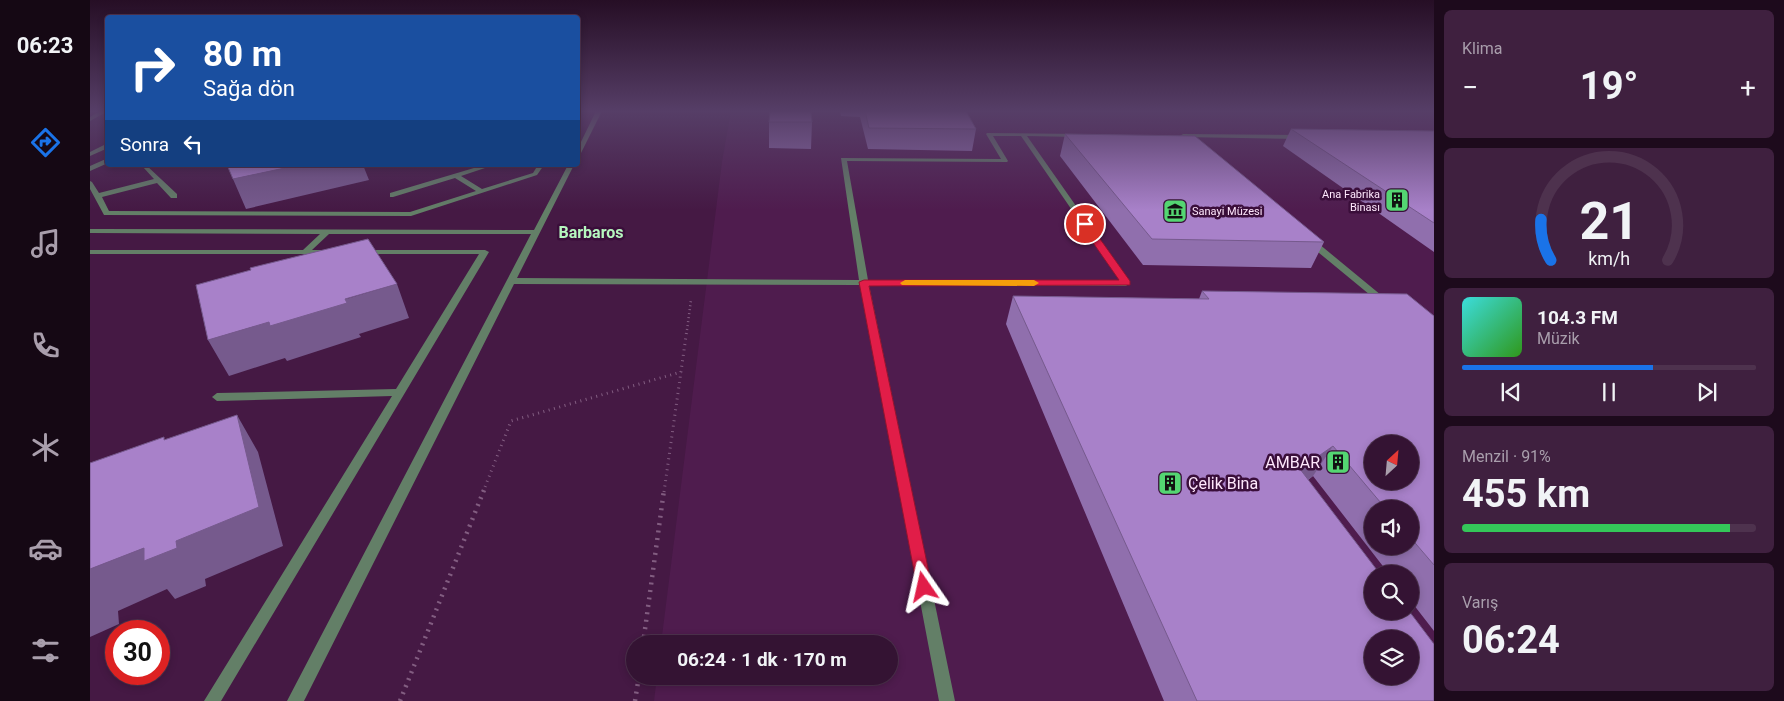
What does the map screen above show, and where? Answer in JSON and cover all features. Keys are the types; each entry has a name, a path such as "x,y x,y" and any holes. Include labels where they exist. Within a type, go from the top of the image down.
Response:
{"street":[{"path":"947,701 864,282 843,159 1005,161 995,144"},
{"path":"510,282 1126,283 1029,144"},
{"path":"90,154 105,147"},
{"path":"90,169 105,162"},
{"path":"146,167 174,196"},
{"path":"393,195 485,167"},
{"path":"90,182 107,213 411,214 535,174 540,167"},
{"path":"295,701 570,167"},
{"path":"456,176 481,191"},
{"path":"98,196 159,180"},
{"path":"90,232 536,232"},
{"path":"305,252 328,232"},
{"path":"1304,236 1388,305"},
{"path":"90,252 485,252 212,701"},
{"path":"217,397 400,392"}],"path":[{"path":"644,635 693,282"},
{"path":"400,701 511,422 681,372"},
{"path":"634,700 637,685"}],"shaded area":[{"path":"725,144 1434,144 1434,701 654,701 656,685 898,685 898,635 662,635"}],"building":[{"path":"1073,144 1204,144 1324,242 1152,239"},
{"path":"1313,144 1434,144 1434,223"},
{"path":"228,167 290,167 233,179"},
{"path":"368,239 397,284 345,299 347,303 270,326 269,322 208,340 196,285 251,270 250,268"},
{"path":"1202,291 1407,294 1434,316 1434,565 1419,548 1419,500 1378,500 1370,490 1419,490 1419,435 1364,435 1364,483 1333,446 1300,469 1373,565 1364,565 1364,620 1416,620 1434,644 1434,701 1197,701 1013,296 1209,299"},
{"path":"237,415 259,507 176,541 177,548 144,561 144,548 90,569 90,463 164,437 164,440"}],"slow traffic":[{"path":"905,283 1034,283"}],"place":[{"name":"Ana Fabrika Binası","path":"1397,200"},
{"name":"Sanayi Müzesi","path":"1175,211"},
{"name":"AMBAR","path":"1338,462"},
{"name":"Çelik Bina","path":"1170,483"}],"district":[{"name":"Barbaros","path":"591,232"}],"route":[{"path":"924,587 864,282 1126,283 1085,224"}]}
